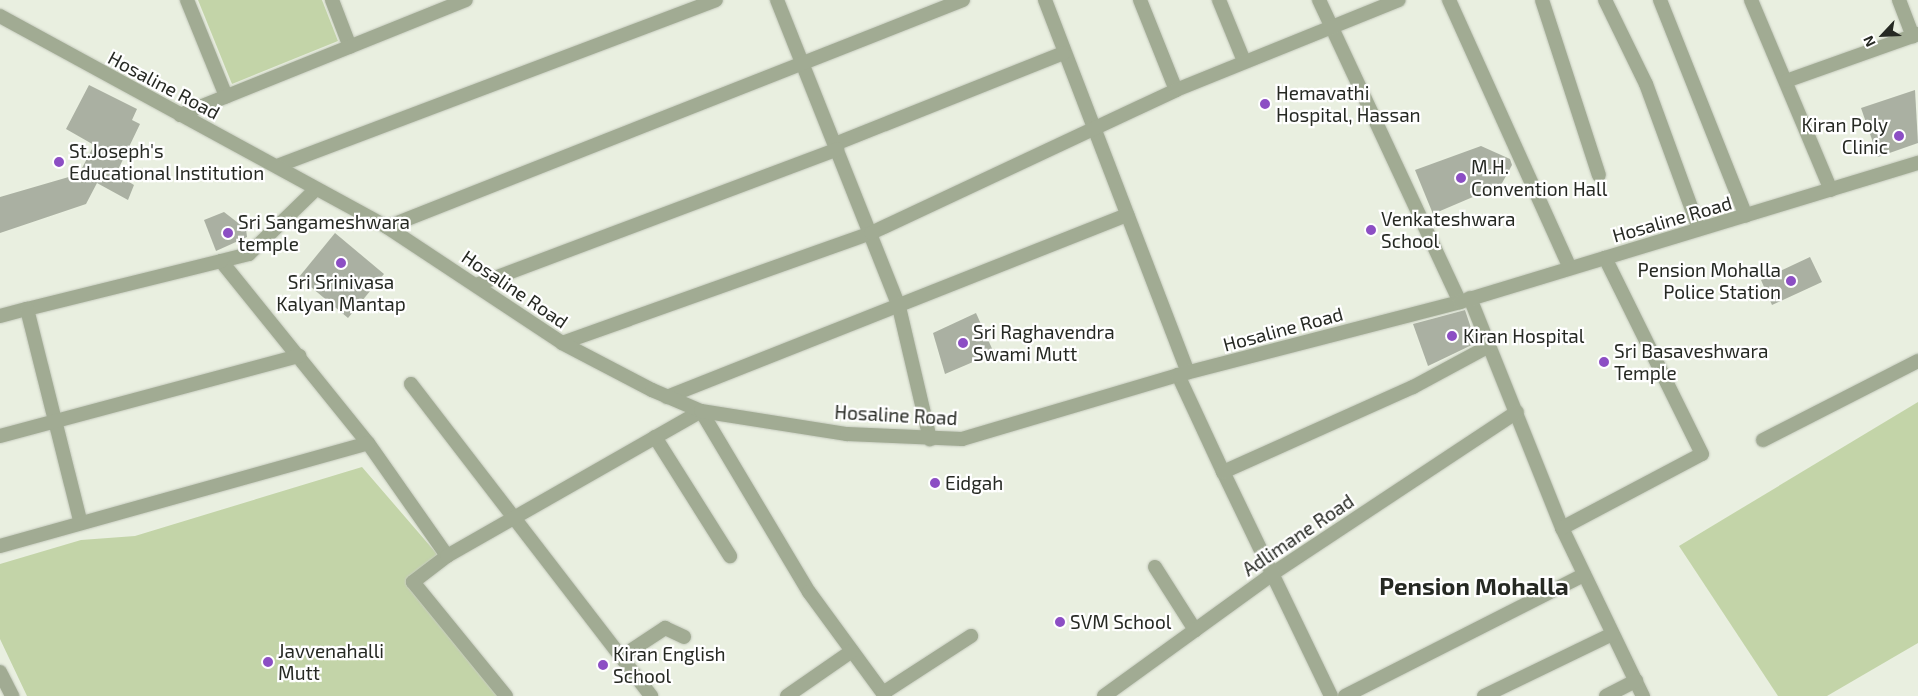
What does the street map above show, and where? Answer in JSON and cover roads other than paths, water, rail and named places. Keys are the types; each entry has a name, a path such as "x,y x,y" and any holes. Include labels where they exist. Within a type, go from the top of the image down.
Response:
{"street":[{"path":"187,0 226,96"},
{"path":"332,0 350,46"},
{"path":"180,115 466,0"},
{"path":"277,166 319,154 716,0"},
{"path":"777,0 899,307 930,439"},
{"path":"387,227 963,0"},
{"path":"1044,0 1095,127 1183,374 1223,472 1275,572 1331,696"},
{"path":"1140,0 1176,90"},
{"path":"1219,0 1244,61"},
{"path":"1319,0 1465,300 1490,346 1562,528 1643,696"},
{"path":"562,343 871,233 1176,90 1330,25 1399,0"},
{"path":"1449,0 1570,268"},
{"path":"1542,0 1599,175"},
{"path":"1605,0 1646,84 1699,229"},
{"path":"1660,0 1746,216"},
{"path":"1752,0 1831,190"},
{"path":"1786,81 1916,35 1899,0"},
{"name":"Hosaline Road","path":"0,16 277,166 315,190 387,227 562,343 667,397 701,411 847,434 962,439 1183,374 1465,300 1918,163"},
{"path":"476,285 836,147 1064,53"},
{"path":"0,316 249,254 267,240 315,190"},
{"path":"667,397 788,346 899,307 1127,215"},
{"path":"1562,528 1702,454 1606,258"},
{"path":"222,261 368,443 447,556"},
{"path":"27,309 80,520"},
{"path":"1223,472 1413,387 1490,346"},
{"path":"0,436 299,356"},
{"path":"1763,440 1918,361"},
{"path":"411,384 511,519 652,696"},
{"path":"506,696 413,582 447,556 701,411 809,592 884,694 971,636"},
{"name":"Adlimane Road","path":"1104,696 1275,572 1517,412"},
{"path":"655,437 730,556"},
{"path":"0,546 80,520 368,443"},
{"path":"1154,566 1195,630"},
{"path":"1345,696 1584,575"},
{"path":"621,657 665,628 684,637"},
{"path":"1484,696 1612,634"},
{"path":"787,696 852,651"},
{"path":"0,672 12,696"},
{"path":"1606,696 1636,681"}],"place":[{"name":"Hemavathi Hospital, Hassan","path":"1265,104"},
{"name":"Kiran Poly Clinic","path":"1899,136"},
{"name":"St.Joseph's Educational Institution","path":"59,162"},
{"name":"M.H. Convention Hall","path":"1461,178"},
{"name":"Venkateshwara School","path":"1371,230"},
{"name":"Sri Sangameshwara temple","path":"228,233"},
{"name":"Sri Srinivasa Kalyan Mantap","path":"341,263"},
{"name":"Pension Mohalla Police Station","path":"1791,281"},
{"name":"Kiran Hospital","path":"1452,336"},
{"name":"Sri Raghavendra Swami Mutt","path":"963,343"},
{"name":"Sri Basaveshwara Temple","path":"1604,362"},
{"name":"Eidgah","path":"935,483"},
{"name":"SVM School","path":"1060,622"},
{"name":"Javvenahalli Mutt","path":"268,662"},
{"name":"Kiran English School","path":"603,665"}],"district":[{"name":"Pension Mohalla","path":"1474,586"}]}
